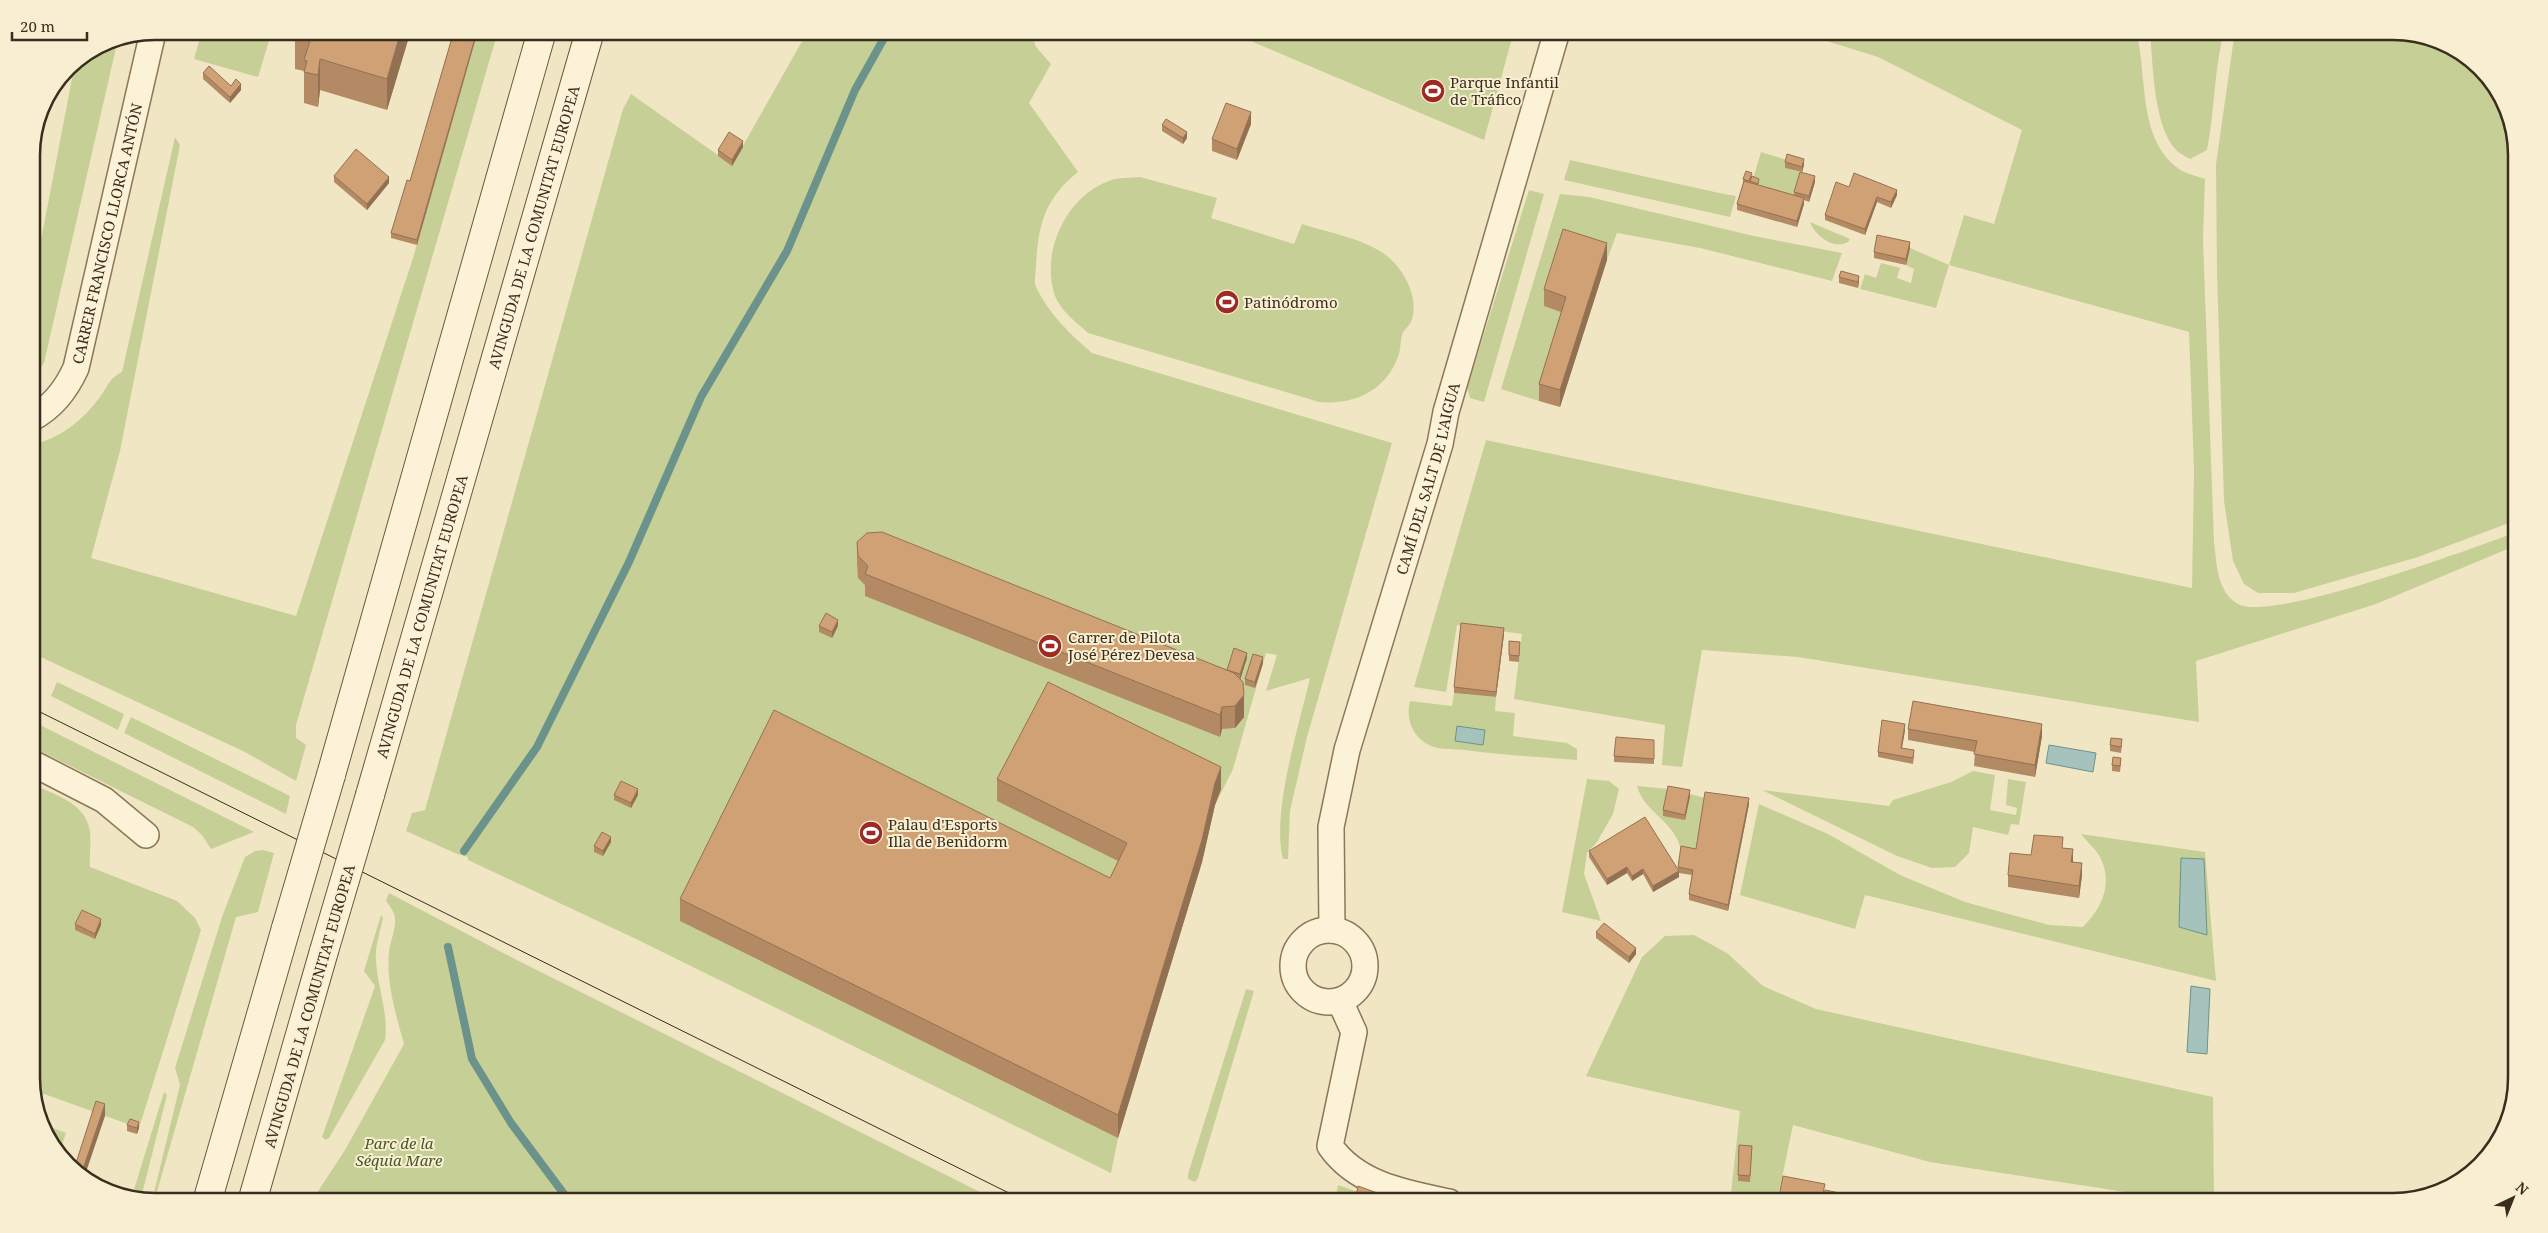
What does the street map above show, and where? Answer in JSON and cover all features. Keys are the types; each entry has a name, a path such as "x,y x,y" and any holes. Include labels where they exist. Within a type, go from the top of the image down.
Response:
{"main road":[{"path":"210,1193 332,775 539,40"},
{"name":"AVINGUDA DE LA COMUNITAT EUROPEA","path":"255,1193 587,40"}],"street":[{"name":"CARRER FRANCISCO LLORCA ANTÓN","path":"40,414 69,385 76,368 150,40"},
{"name":"CAMÍ DEL SALT DE L'AIGUA","path":"1332,930 1331,826 1347,750 1440,444 1446,412 1554,40"},
{"path":"40,767 104,800 146,835"},
{"path":"1332,930 1341,932 1356,943 1362,953 1365,964 1363,976 1358,987 1340,1001 1328,1002 1316,1000 1306,994 1298,985 1294,974 1295,955 1305,938 1318,932 1332,930"},
{"path":"1340,1001 1354,1032 1330,1146 1340,1160 1379,1184 1414,1193"}],"green space":[{"path":"199,40 269,40 258,77 194,59"},
{"path":"475,40 495,40 296,725 296,738 306,745 296,781 245,752 40,657 40,443 62,433 78,421 93,406 111,380 122,372 175,137 180,145 120,451 91,558 296,616 413,258"},
{"path":"804,40 1033,40 1036,47 1051,64 1029,103 1078,172 1058,192 1045,213 1037,251 1035,284 1042,298 1061,324 1092,353 1392,443 1307,737 1290,811 1288,859 1283,859 1280,840 1283,794 1293,744 1310,678 1266,691 1277,655 1266,653 1233,769 1215,805 1202,862 1118,1138 1111,1173 636,939 468,860 468,857 406,831 412,813 425,810 623,109 631,94 732,165"},
{"name":"Parque Infantil de Tráfico","path":"1250,40 1512,40 1484,140"},
{"path":"1824,40 2138,40 2146,106 2156,141 2166,156 2179,169 2205,179 2203,239 2214,542 2217,567 2225,592 2238,604 2258,607 2289,603 2329,594 2418,567 2508,535 2508,549 2376,604 2196,661 2199,722 1798,657 1702,650 1682,767 1662,765 1665,725 1514,699 1522,634 1457,625 1446,692 1414,687 1486,440 2192,588 2194,470 2189,332 1949,265 1964,215 1994,224 2022,130 1878,57"},
{"path":"2151,40 2222,40 2207,150 2190,159 2177,151 2169,140 2159,111"},
{"path":"2234,40 2393,40 2415,42 2430,46 2457,59 2489,91 2502,118 2508,148 2508,523 2418,557 2294,593 2258,593 2244,584 2233,561 2224,501 2217,274 2216,164"},
{"path":"116,47 44,363 40,369 40,245 73,76 91,59"},
{"path":"1761,152 1787,160 1785,168 1802,172 1804,204 1752,182"},
{"path":"1570,160 1736,196 1730,217 1564,180"},
{"name":"Patinódromo","path":"1140,177 1217,198 1211,218 1294,244 1302,224 1357,240 1387,256 1399,268 1409,284 1414,311 1409,325 1402,335 1398,357 1385,379 1366,394 1356,398 1344,401 1319,402 1088,333 1065,311 1055,296 1051,279 1054,245 1060,228 1080,199 1094,188 1113,180"},
{"path":"1529,190 1544,194 1484,402 1470,398 1467,388"},
{"path":"1560,194 1589,197 1754,236 1842,253 1832,281 1700,248 1617,233 1607,260 1566,314 1539,401 1501,389"},
{"path":"1810,222 1850,239 1843,244 1831,243 1816,232"},
{"path":"1910,248 1949,265 1936,308 1860,289 1865,274 1876,278 1881,263 1900,268 1897,278 1911,283 1914,269 1906,265"},
{"path":"57,682 124,714 118,730 51,696"},
{"path":"1454,693 1496,697 1495,711 1515,713 1513,736 1567,743 1577,749 1577,760 1443,749 1425,743 1419,738 1412,727 1409,714 1410,701 1452,706"},
{"path":"131,717 290,796 286,814 124,733"},
{"path":"40,725 254,832 211,849 202,835 193,827 40,751"},
{"path":"1973,771 1995,775 1990,810 2016,815 2017,808 2006,805 2008,779 2026,782 2019,825 2011,824 2008,835 1973,827 1969,853 1955,867 1932,868 1897,856 1762,790 1889,806 1893,800 1951,782"},
{"path":"1587,779 1609,781 1619,789 1613,814 1597,842 1587,853 1584,874 1601,921 1562,912"},
{"path":"1637,786 1669,789 1685,820 1690,794 1705,798 1696,854 1681,852 1679,842 1674,833 1646,804"},
{"path":"40,787 58,795 74,805 86,818 90,832 90,867 177,901 195,918 201,930 139,1128 41,1093"},
{"path":"1759,804 1828,834 1900,875 1965,902 2049,925 2083,927 2095,912 2103,896 2106,878 2101,859 2081,834 2205,852 2216,981 1865,895 1855,929 1740,895"},
{"path":"263,850 274,853 258,912 236,917 157,1193 154,1193 180,1085 175,1068 222,917 245,857 255,851"},
{"name":"Parc de la Séquia Mare","path":"389,893 515,959 982,1193 317,1193 345,1150 404,1044 392,999 388,964 395,916 386,901"},
{"path":"381,915 383,918 377,944 376,960 384,1010 385,1040 329,1138 326,1140 322,1137 375,986 364,971"},
{"path":"1694,935 1727,953 1763,986 1816,1009 2213,1097 2214,1193 2132,1193 1930,1162 1793,1125 1779,1193 1731,1193 1740,1111 1586,1076 1642,957 1665,936"},
{"path":"1246,989 1254,991 1198,1178 1195,1182 1188,1179 1188,1174"},
{"path":"164,1092 167,1095 142,1192 134,1191"},
{"path":"51,1127 66,1133 62,1145"},
{"path":"1338,1185 1358,1192 1358,1193 1337,1193"}],"water":[{"path":"1457,726 1485,730 1483,745 1455,741"},
{"path":"2049,745 2096,753 2093,772 2046,763"},
{"path":"2181,858 2204,859 2207,935 2179,927"},
{"path":"2191,986 2210,989 2207,1054 2187,1052"}],"building":[{"path":"306,40 398,40 387,79 320,59 318,75 304,72 307,61 304,60 310,41"},
{"path":"451,40 474,40 417,240 391,233 407,180 410,181"},
{"path":"209,66 231,86 236,79 241,84 230,97 203,73"},
{"path":"1226,103 1251,112 1237,149 1212,139"},
{"path":"1166,119 1187,132 1183,138 1162,125"},
{"path":"729,132 743,141 732,160 718,150"},
{"path":"356,149 389,177 367,204 334,176"},
{"path":"1787,154 1804,159 1802,167 1785,162"},
{"path":"1746,171 1752,173 1749,181 1743,179"},
{"path":"1800,172 1815,176 1809,196 1794,192"},
{"path":"1854,173 1897,190 1891,202 1877,197 1865,229 1825,215 1836,182 1849,187"},
{"path":"1752,176 1759,179 1758,184 1750,181"},
{"path":"1744,181 1804,198 1797,221 1737,204"},
{"path":"1563,229 1607,243 1560,390 1539,384 1566,297 1544,289"},
{"path":"1877,235 1910,242 1906,259 1874,252"},
{"path":"1841,271 1859,276 1858,282 1839,277"},
{"path":"882,532 1234,673 1243,682 1244,695 1235,706 1222,707 1220,715 865,574 868,566 858,556 857,542 867,533"},
{"path":"826,613 838,620 832,632 819,626"},
{"path":"1461,623 1504,628 1496,692 1454,687"},
{"path":"1509,641 1520,642 1519,656 1509,655"},
{"path":"1234,648 1247,653 1240,674 1227,670"},
{"path":"1253,654 1263,657 1255,682 1245,679"},
{"path":"1048,682 1221,767 1215,783 1202,840 1118,1115 680,899 774,710 1110,878 1127,843 997,779"},
{"path":"1913,701 2042,724 2035,765 1974,754 1977,741 1908,729"},
{"path":"1882,720 1905,724 1901,748 1914,750 1913,758 1878,752"},
{"path":"1616,737 1654,740 1654,759 1614,756"},
{"path":"2111,738 2122,739 2121,747 2110,745"},
{"path":"2113,757 2121,758 2120,766 2112,765"},
{"path":"621,781 638,789 631,803 614,795"},
{"path":"1668,786 1690,790 1685,815 1663,810"},
{"path":"1705,792 1749,798 1728,905 1689,894 1693,870 1678,867 1681,846 1696,849"},
{"path":"1645,817 1679,871 1653,886 1643,869 1632,876 1627,867 1607,879 1589,851"},
{"path":"602,832 611,837 603,851 594,846"},
{"path":"2034,835 2063,837 2062,848 2073,849 2071,862 2082,863 2079,886 2008,875 2010,853 2031,855"},
{"path":"82,910 101,919 95,934 75,924"},
{"path":"1604,923 1636,948 1629,957 1596,932"},
{"path":"96,1101 105,1104 83,1168 76,1161"},
{"path":"130,1119 139,1122 137,1128 127,1125"},
{"path":"1739,1145 1752,1146 1750,1176 1738,1175"},
{"path":"1783,1176 1825,1184 1823,1193 1780,1193"},
{"path":"1358,1186 1377,1193 1357,1193"},
{"path":"1825,1190 1839,1193 1824,1193"}],"waterway":[{"path":"464,851 537,747 629,562 701,397 787,251 855,90 883,40"},
{"path":"448,947 472,1059 511,1123 563,1193"}],"tram line":[{"path":"40,712 1009,1193"}],"place":[{"name":"Parque Infantil de Tráfico","path":"1433,91"},
{"name":"Patinódromo","path":"1227,302"},
{"name":"Carrer de Pilota José Pérez Devesa","path":"1050,646"},
{"name":"Palau d'Esports Illa de Benidorm","path":"871,833"}]}
